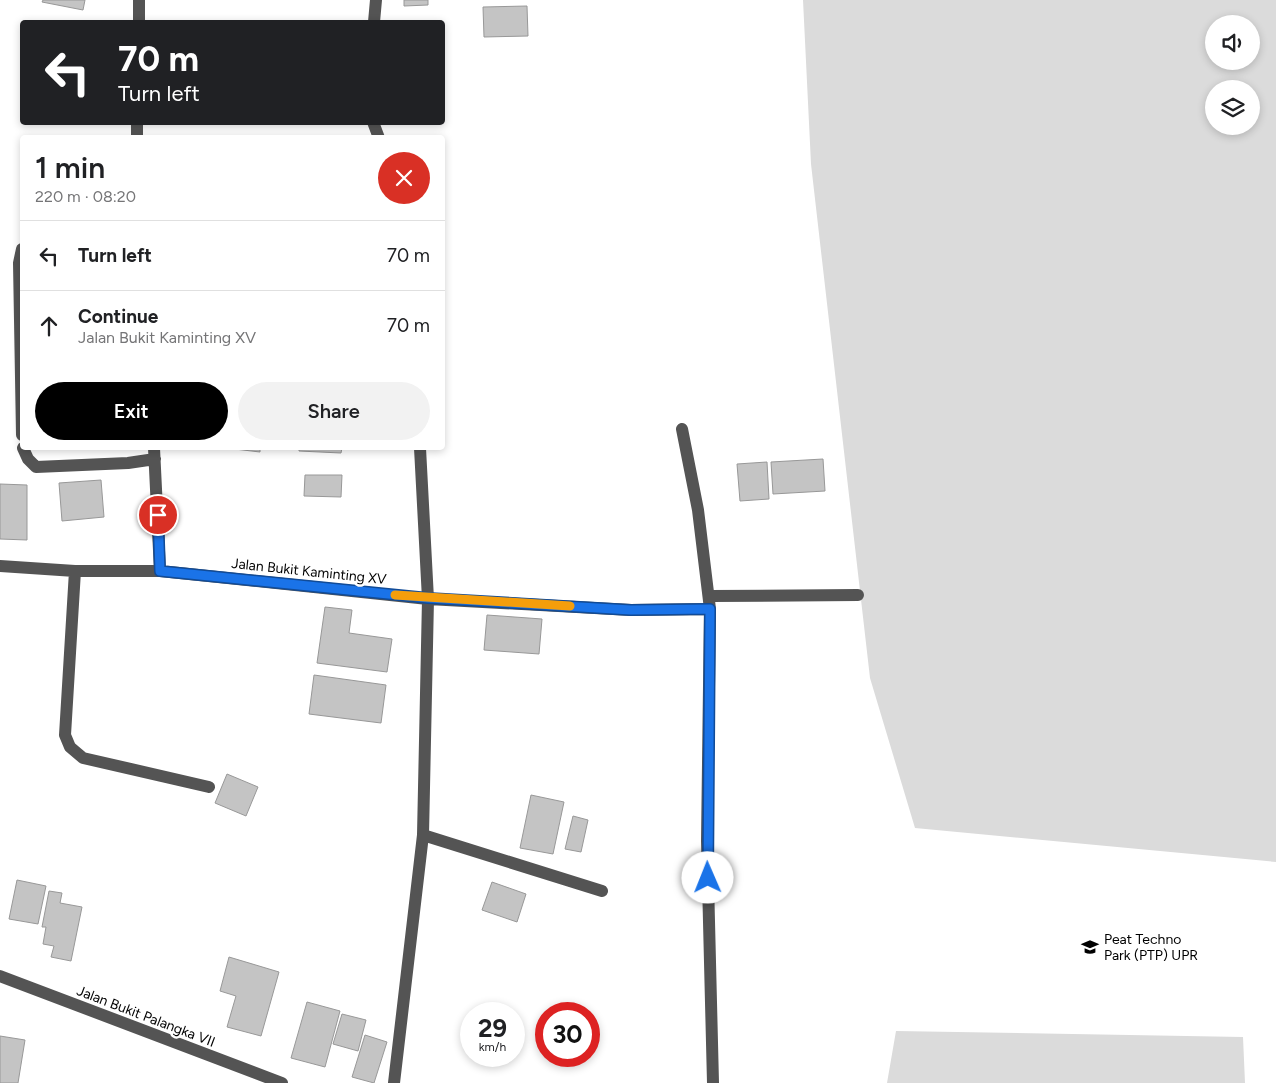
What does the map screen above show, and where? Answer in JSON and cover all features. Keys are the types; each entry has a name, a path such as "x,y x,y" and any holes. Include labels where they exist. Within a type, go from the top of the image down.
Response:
{"street":[{"path":"138,20 139,0"},
{"path":"374,20 376,0"},
{"path":"20,258 20,320"},
{"path":"682,429 698,510 710,602 707,841 712,1083"},
{"path":"24,450 28,459 36,467 128,463 155,453 160,571"},
{"path":"394,1083 423,835 428,598 420,450"},
{"name":"Jalan Bukit Kaminting XV","path":"0,566 75,571 160,571 428,598 631,610 710,602 858,595"},
{"path":"75,571 65,736 70,747 83,758 209,788"},
{"path":"423,835 602,891"},
{"name":"Jalan Bukit Palangka VII","path":"0,976 282,1083"}],"shaded area":[{"path":"803,0 1276,0 1276,862 915,828 870,678 811,164"},
{"path":"896,1031 1243,1037 1245,1083 887,1083"}],"building":[{"path":"43,0 85,0 83,10 42,2"},
{"path":"404,0 428,0 428,5 404,6"},
{"path":"527,6 528,36 484,37 483,7"},
{"path":"243,450 260,450 260,452"},
{"path":"299,450 342,450 341,453"},
{"path":"823,459 825,491 773,494 771,462"},
{"path":"767,462 769,499 740,501 737,464"},
{"path":"305,475 342,475 341,497 304,496"},
{"path":"101,480 104,517 62,521 59,483"},
{"path":"0,484 27,485 27,540 0,539"},
{"path":"325,607 352,610 349,633 392,639 387,672 317,663"},
{"path":"487,615 542,619 539,654 484,650"},
{"path":"314,675 386,685 381,723 309,714"},
{"path":"227,774 258,787 246,816 215,803"},
{"path":"531,795 564,802 553,854 520,848"},
{"path":"573,816 588,820 581,852 565,849"},
{"path":"17,880 46,886 38,924 9,919"},
{"path":"492,882 526,894 517,922 482,910"},
{"path":"49,891 62,893 60,903 82,907 71,961 51,957 54,946 43,944 46,927 42,927"},
{"path":"229,957 279,972 261,1036 227,1027 236,996 220,991"},
{"path":"307,1002 340,1011 325,1067 291,1058"},
{"path":"342,1014 366,1020 358,1051 333,1044"},
{"path":"365,1035 387,1042 374,1083 352,1077"},
{"path":"0,1036 25,1040 18,1083 0,1083"}],"slow traffic":[{"path":"395,595 570,606"}],"place":[{"name":"Peat Techno Park (PTP) UPR","path":"1090,947"}],"route":[{"path":"158,515 160,571 428,598 631,610 710,609 708,878"}]}
